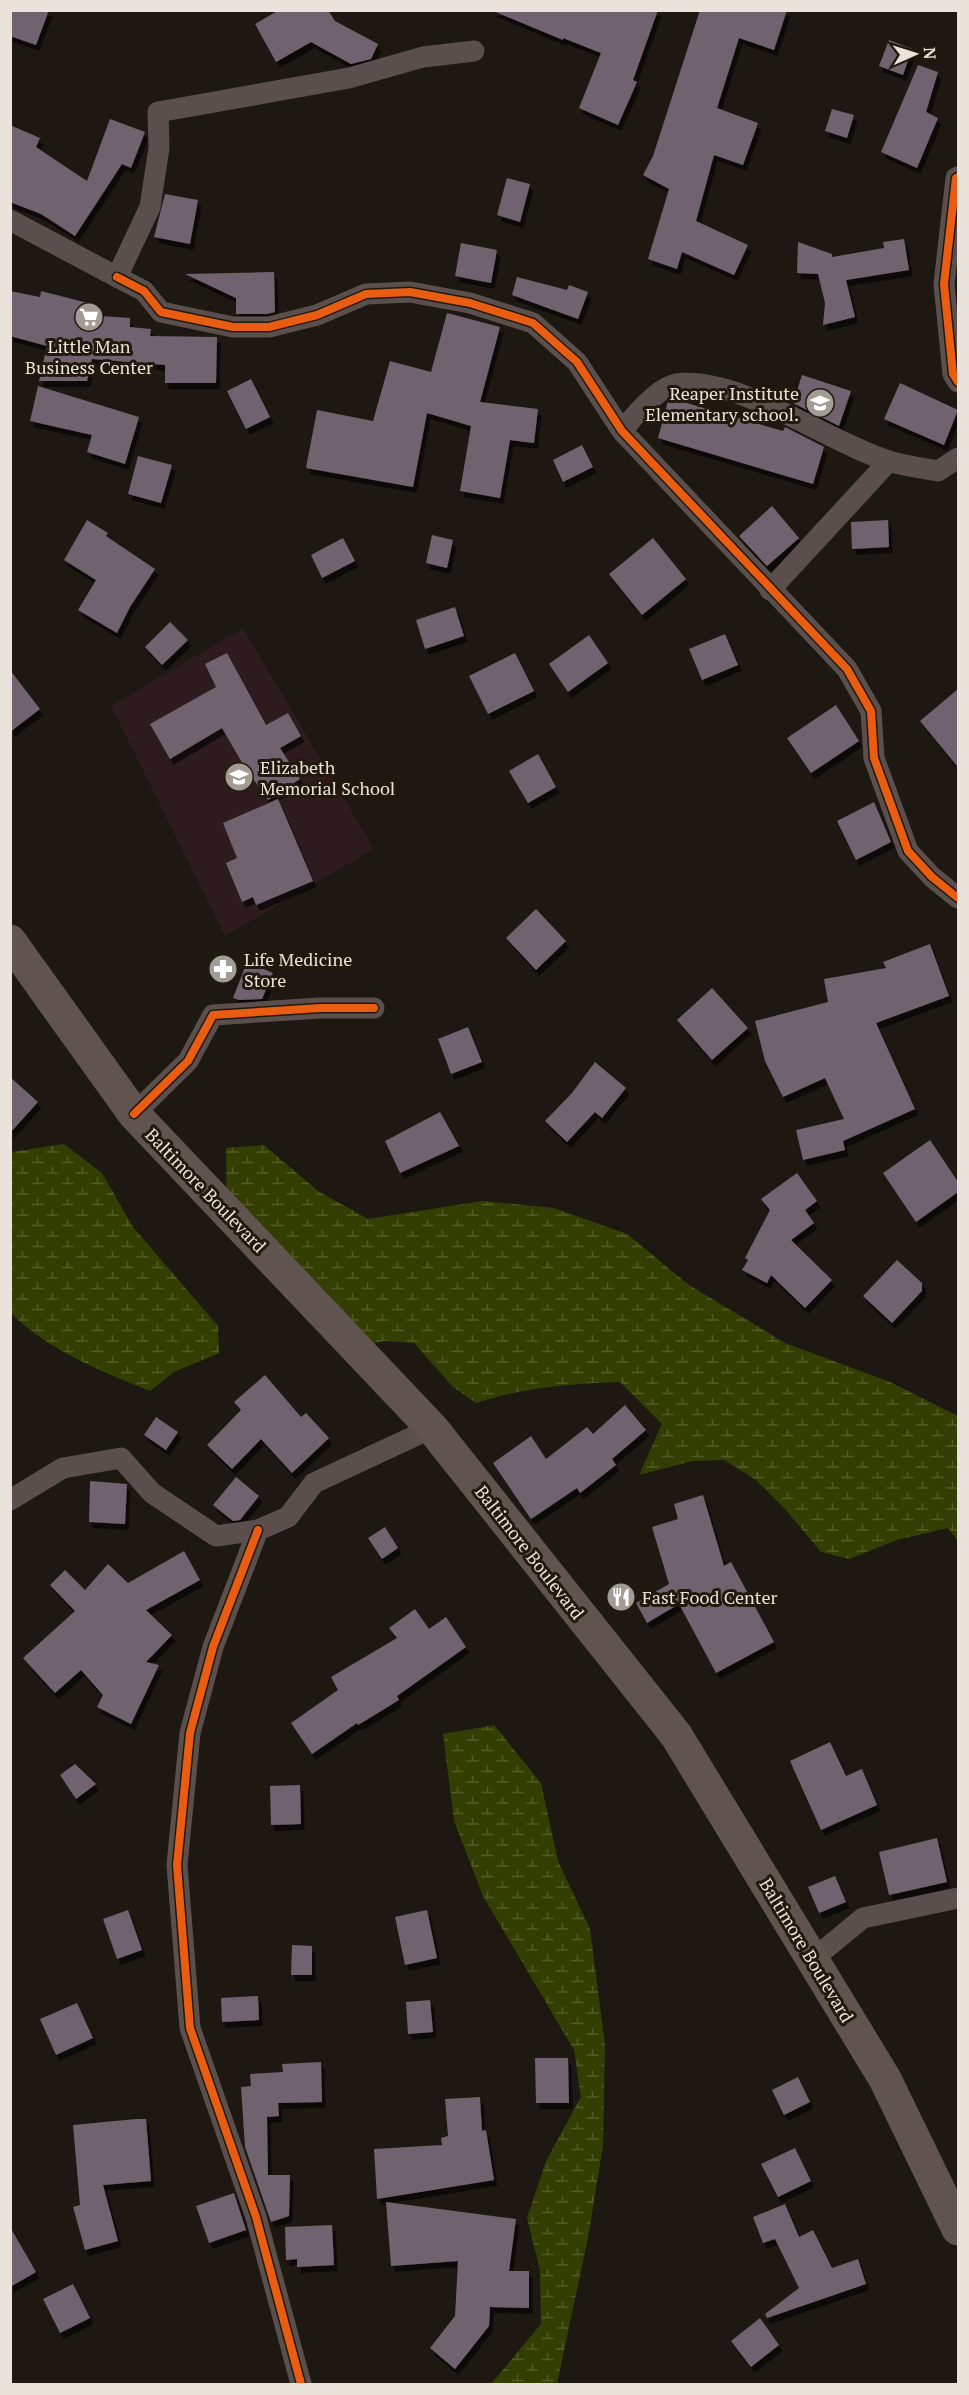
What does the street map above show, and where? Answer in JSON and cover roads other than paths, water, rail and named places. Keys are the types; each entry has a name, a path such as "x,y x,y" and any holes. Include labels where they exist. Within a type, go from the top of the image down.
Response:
{"highway":[{"name":"Baltimore Boulevard","path":"10,941 134,1114 432,1428 676,1735 885,2079 958,2229"}],"street":[{"path":"117,277 150,207 159,148 158,112 349,78 423,57 474,51"},
{"path":"958,177 956,178 945,284 953,374 958,382"},
{"path":"10,220 144,291 161,312 233,327 269,327 317,315 366,294 410,292 470,303 532,323 577,362 622,431 770,590 800,616 847,669 871,711 874,758 908,851 932,877 958,898"},
{"path":"622,431 642,407 674,384 714,386 765,405 889,461 938,471 958,458"},
{"path":"770,590 889,461"},
{"path":"134,1114 188,1061 213,1015 320,1008 374,1008"},
{"path":"10,1500 63,1468 121,1458 152,1493 216,1536 258,1530 288,1517 314,1483 432,1428"},
{"path":"258,1530 213,1647 190,1733 177,1865 190,2028 256,2217 301,2385"},
{"path":"813,1959 863,1918 958,1898"}],"place":[{"name":"Little Man Business Center","path":"89,317"},
{"name":"Reaper Institute Elementary school.","path":"820,403"},
{"name":"Elizabeth Memorial School","path":"239,777"},
{"name":"Life Medicine Store","path":"223,969"},
{"name":"Fast Food Center","path":"621,1597"}]}
